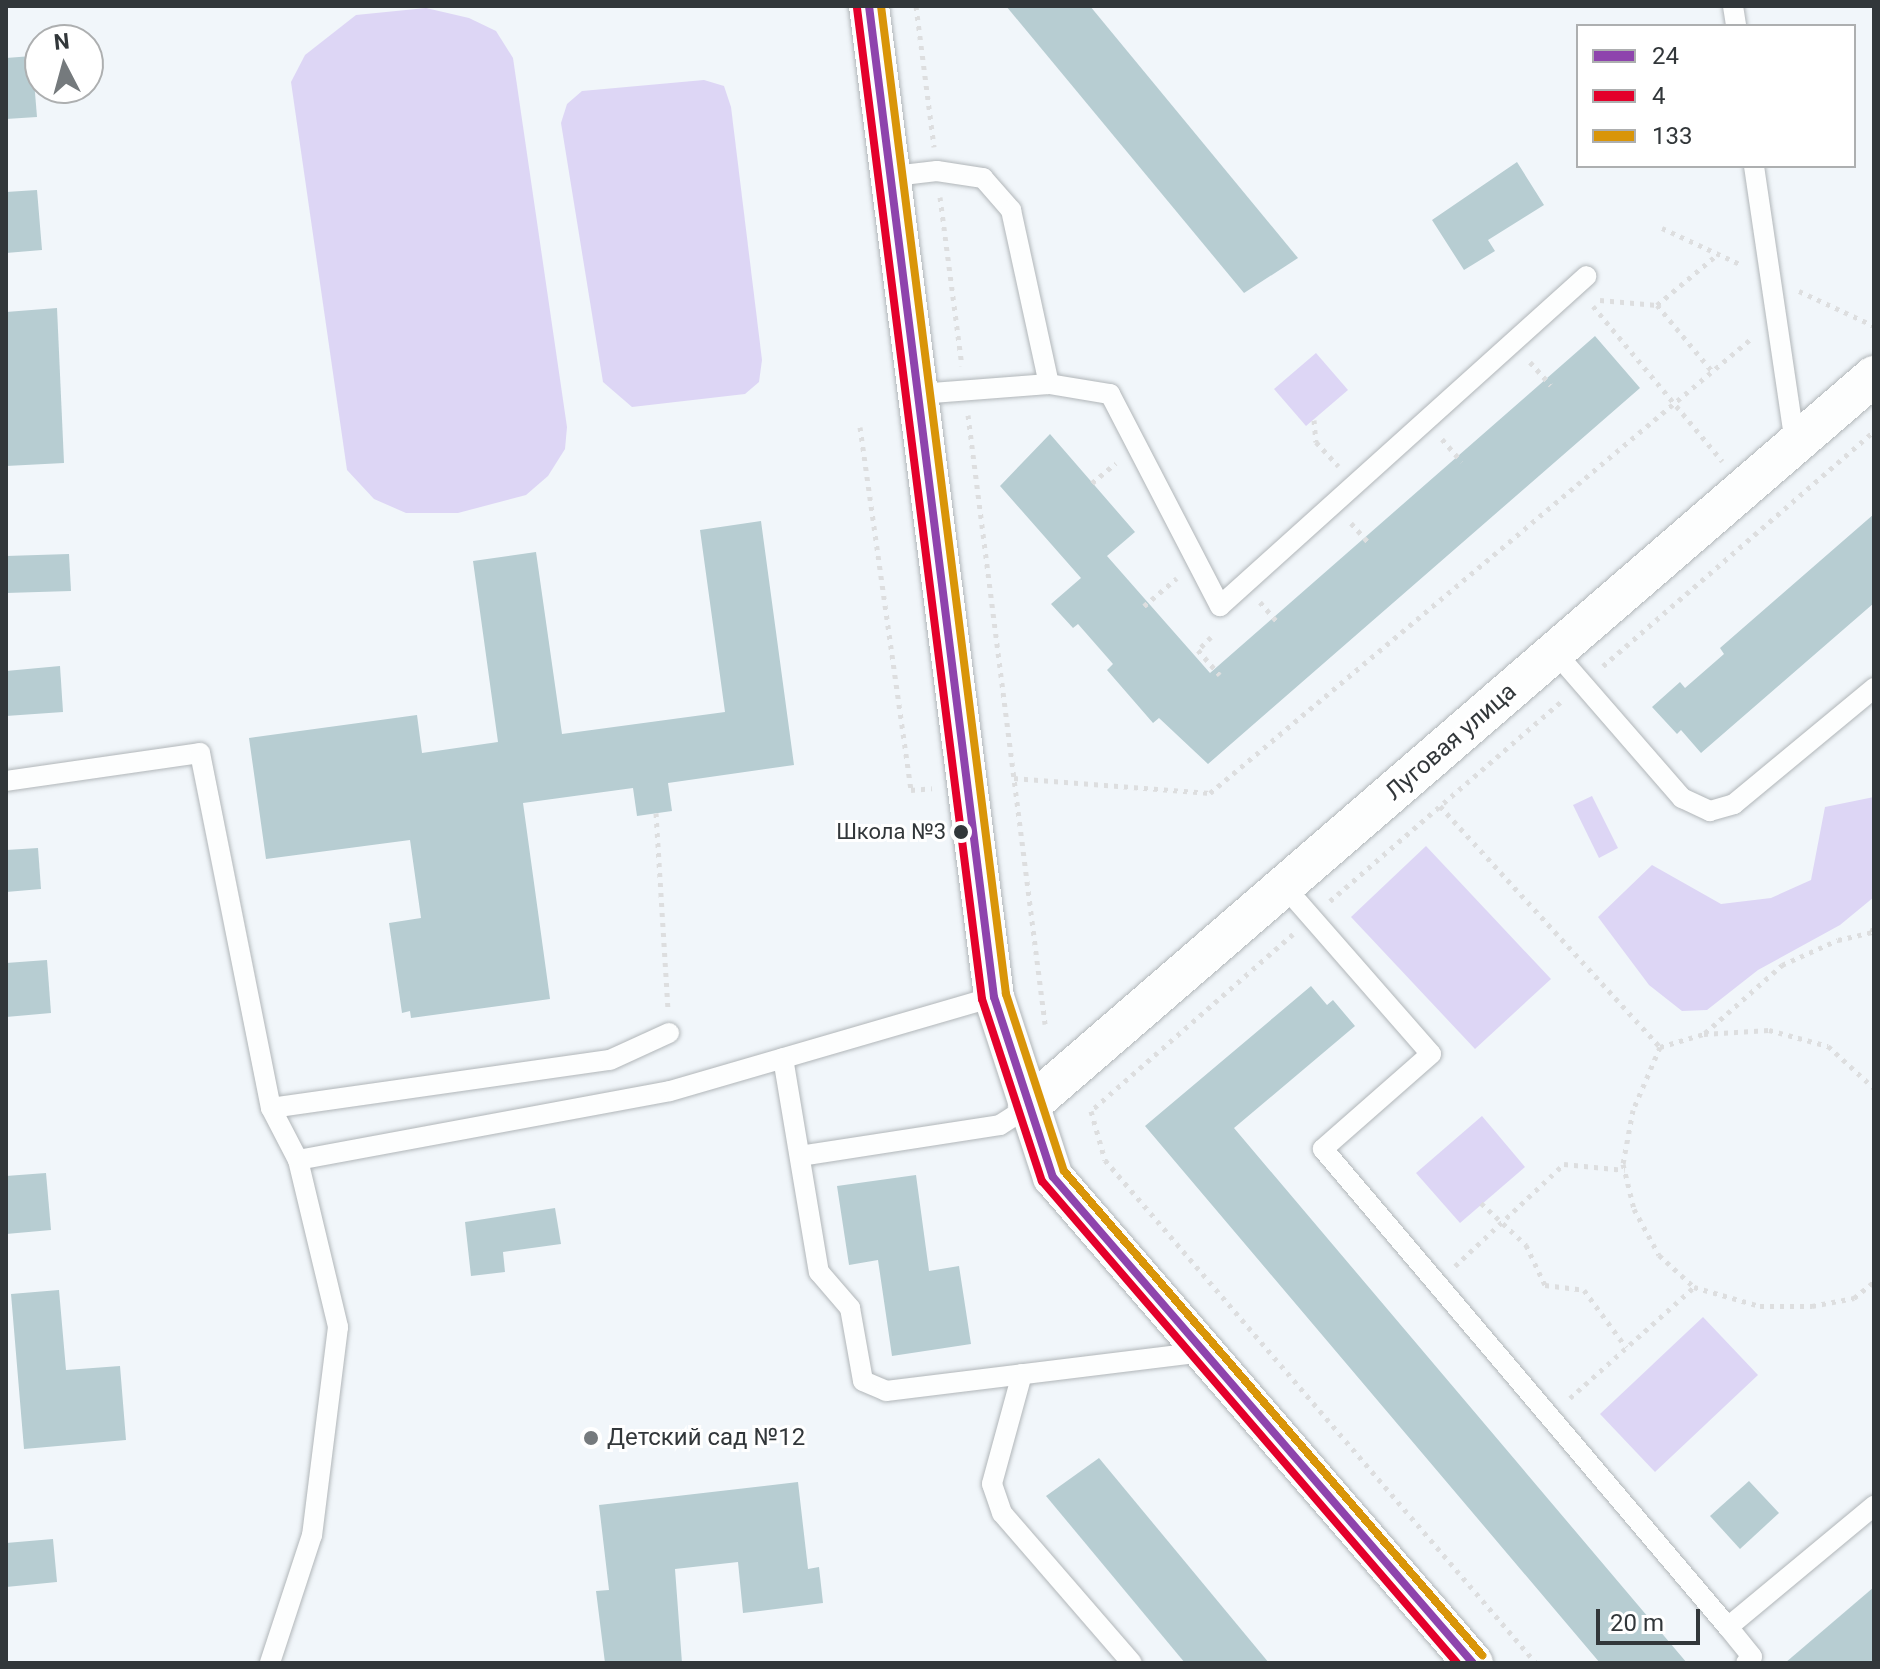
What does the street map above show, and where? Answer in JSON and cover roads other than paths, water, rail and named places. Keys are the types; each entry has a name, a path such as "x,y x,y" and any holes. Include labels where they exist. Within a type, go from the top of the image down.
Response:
{"street":[{"path":"869,6 894,176 994,997 1053,1177 1473,1663"},
{"name":"Луговая улица","path":"1028,1107 1874,376"}],"lane":[{"path":"1754,168 1795,445"},
{"path":"894,176 937,171 983,178 1011,210 1049,384"},
{"path":"919,394 1049,384 1110,394 1220,606 1586,276"},
{"path":"1555,652 1682,798 1710,811 1734,804 1874,688"},
{"path":"6,781 200,753 271,1108 298,1160 338,1327 335,1378 312,1535 270,1663"},
{"path":"1284,886 1431,1054 1323,1149 1728,1627 1752,1657 1746,1663"},
{"path":"298,1160 670,1091 994,997"},
{"path":"271,1108 610,1060 669,1033"},
{"path":"783,1058 819,1272 850,1308 863,1381 886,1391 1202,1352"},
{"path":"800,1156 1000,1125 1028,1107"},
{"path":"1022,1374 992,1484 1002,1513 1132,1663"},
{"path":"1728,1627 1874,1506"}],"place":[{"name":"Школа №3","path":"961,832"},
{"name":"Детский сад №12","path":"591,1438"}]}
